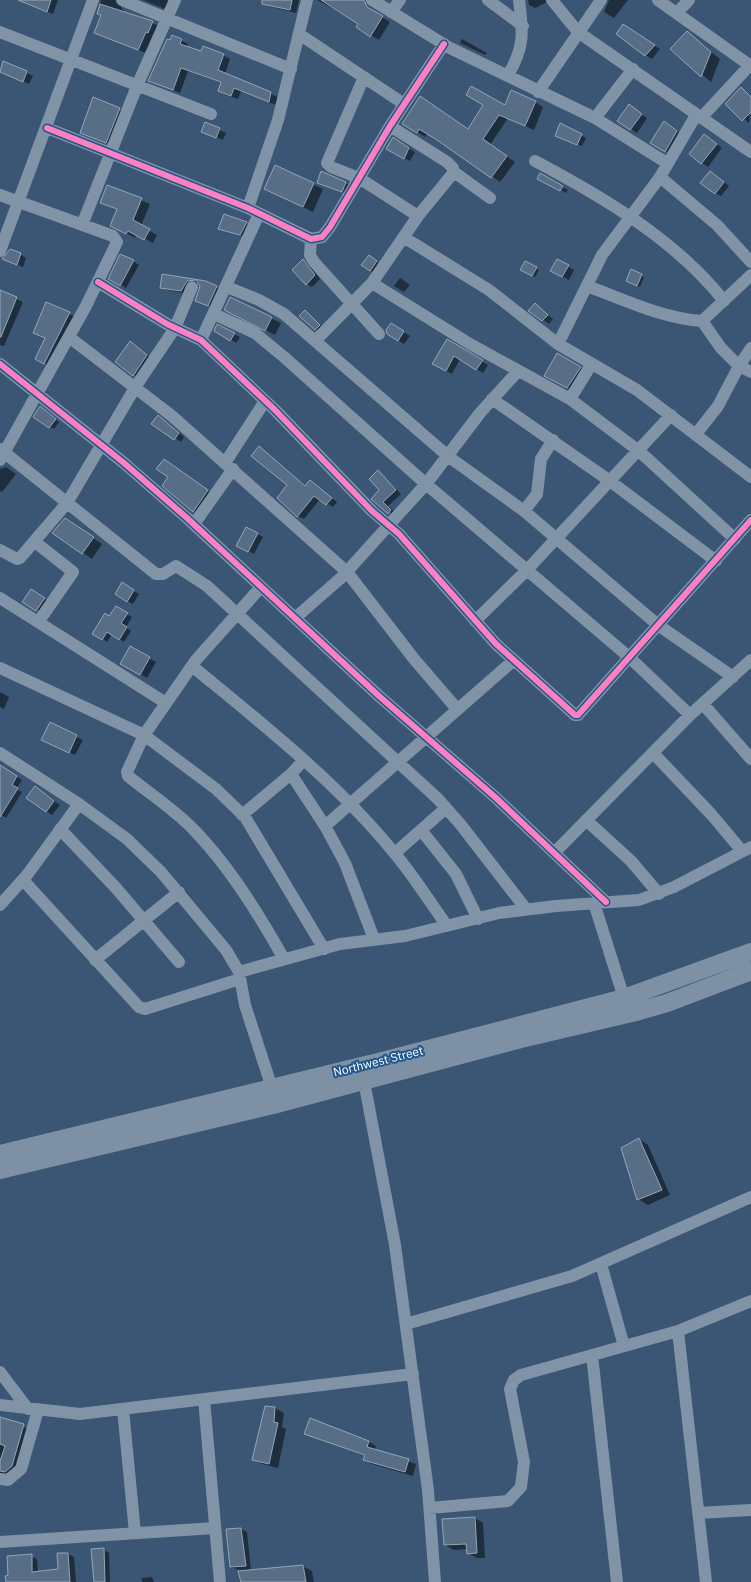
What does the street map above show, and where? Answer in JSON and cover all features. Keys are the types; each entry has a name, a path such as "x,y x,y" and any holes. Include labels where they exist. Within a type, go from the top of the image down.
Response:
{"main road":[{"name":"Northwest Street","path":"0,1154 272,1088 624,998 751,952"},
{"name":"Northwest Street","path":"0,1170 364,1081 667,1003 751,972"}],"street":[{"path":"0,251 93,0"},
{"path":"122,0 291,68"},
{"path":"82,224 112,153 137,86 175,0"},
{"path":"201,340 227,287 253,211 278,120 307,0"},
{"path":"372,0 444,44 538,92 595,118 667,163"},
{"path":"391,12 400,0"},
{"path":"488,0 523,26"},
{"path":"508,75 522,49 523,26 519,0"},
{"path":"552,0 578,32 751,152"},
{"path":"538,92 601,0"},
{"path":"558,344 602,255 628,217 660,177 698,116 751,66 658,0"},
{"path":"677,13 689,0"},
{"path":"0,32 211,114"},
{"path":"299,34 404,104"},
{"path":"47,128 253,211 311,239 322,237 330,227 390,126 444,44"},
{"path":"595,118 633,70"},
{"path":"364,77 328,163 331,167 359,178 418,216"},
{"path":"390,126 447,162 454,172 490,198"},
{"path":"535,161 628,217 684,258 706,279 724,301"},
{"path":"315,341 372,283 405,238 418,216 454,172"},
{"path":"660,177 717,225 751,262"},
{"path":"0,195 82,224 116,240 98,282 69,337 2,454 156,574 163,574 176,566 183,568 238,614 446,808 526,910"},
{"path":"405,238 489,290 558,344 591,365 637,390 751,477"},
{"path":"311,239 310,255 314,262 350,305 379,334"},
{"path":"702,321 751,275"},
{"path":"98,282 175,328 201,340 266,401 411,547 475,621 514,660 575,715 578,715 751,520"},
{"path":"372,283 470,344 570,399 639,451 736,539"},
{"path":"587,286 656,313 702,321 721,348 739,366 751,372"},
{"path":"0,550 17,559 27,552 67,503 136,386 175,328 192,287"},
{"path":"227,287 259,300 284,314 449,457 524,510 658,625 733,678"},
{"path":"214,314 262,338 426,484 528,568 629,657 690,715"},
{"path":"69,337 136,386 347,572 414,659 457,709"},
{"path":"696,434 723,397 751,348"},
{"path":"0,364 38,393 194,524 295,618 474,778 554,854 600,903 624,998"},
{"path":"570,399 591,365"},
{"path":"295,618 347,572 449,457 492,399 518,371"},
{"path":"492,399 610,481 716,561"},
{"path":"194,524 266,401"},
{"path":"475,621 557,538 671,415"},
{"path":"524,510 537,494 541,459 553,440"},
{"path":"35,542 73,572 39,622"},
{"path":"262,587 204,649 144,735 127,768 128,776 186,822 209,847 264,922 284,960"},
{"path":"0,598 166,703"},
{"path":"325,826 514,660"},
{"path":"554,854 690,715 751,660"},
{"path":"192,666 304,760 349,804 395,853 447,926"},
{"path":"0,668 144,735 216,789 242,815 324,949"},
{"path":"703,704 751,759"},
{"path":"0,753 79,804 127,839 179,892 226,950 239,975 246,1005 272,1088"},
{"path":"23,880 134,1002 145,1009 239,975 324,949 374,939 405,936 526,910 639,900 659,894 747,849 652,753"},
{"path":"242,815 291,774 304,760"},
{"path":"291,774 325,826 345,863 374,939"},
{"path":"0,905 23,880 79,804"},
{"path":"395,853 446,808"},
{"path":"586,820 630,862 659,894"},
{"path":"60,830 144,920 179,962"},
{"path":"421,830 456,874 478,919"},
{"path":"95,960 179,892"},
{"path":"364,1081 395,1245 430,1508 435,1582"},
{"path":"406,1324 572,1276 751,1197"},
{"path":"601,1264 624,1346"},
{"path":"430,1508 508,1501 521,1487 524,1462 510,1389 514,1380 521,1375 678,1331 751,1301"},
{"path":"678,1331 706,1582"},
{"path":"592,1355 617,1582"},
{"path":"0,1372 33,1409"},
{"path":"0,1405 80,1414 413,1374"},
{"path":"204,1399 220,1582"},
{"path":"0,1479 8,1480 20,1468 33,1409"},
{"path":"123,1409 135,1533"},
{"path":"698,1513 751,1510"},
{"path":"0,1542 215,1528"}],"building":[{"path":"18,0 51,0 47,12"},
{"path":"262,0 292,0 290,10 262,4"},
{"path":"321,0 364,0 367,7 383,16 370,37 356,27 358,24"},
{"path":"100,4 153,21 138,50 94,33 101,15 97,14"},
{"path":"623,24 655,45 645,56 616,34"},
{"path":"687,31 711,52 701,77 670,49"},
{"path":"172,35 182,39 180,44 201,51 203,46 224,54 218,70 271,92 269,102 234,88 231,96 218,91 221,82 181,68 173,90 148,81 167,39 170,40"},
{"path":"3,61 27,71 23,82 0,72"},
{"path":"471,86 505,105 511,90 536,101 525,126 499,115 483,139 507,156 491,178 419,129 417,133 402,124 420,96 468,129 483,105 466,95"},
{"path":"741,87 751,97 751,112 742,121 725,104"},
{"path":"93,97 120,108 106,143 80,133"},
{"path":"629,104 642,114 630,130 617,121"},
{"path":"664,121 677,131 665,152 650,143"},
{"path":"205,122 220,128 216,138 201,132"},
{"path":"560,123 582,134 577,145 555,136"},
{"path":"704,134 717,144 701,164 689,154"},
{"path":"393,137 409,148 404,159 386,149"},
{"path":"275,165 314,183 303,207 264,189"},
{"path":"321,171 346,182 342,192 317,183"},
{"path":"710,171 724,182 715,194 700,183"},
{"path":"540,173 563,186 560,191 537,179"},
{"path":"107,185 142,198 133,220 150,229 144,240 128,231 126,234 110,226 117,209 100,203"},
{"path":"224,214 247,222 240,235 218,229"},
{"path":"10,249 21,253 17,265 2,259"},
{"path":"120,254 134,260 120,286 108,279"},
{"path":"369,255 377,261 370,271 361,265"},
{"path":"303,259 315,275 306,285 292,270"},
{"path":"557,259 569,265 562,277 550,271"},
{"path":"525,261 537,267 532,276 520,270"},
{"path":"631,269 642,274 637,286 626,281"},
{"path":"162,274 206,281 217,286 208,306 195,301 200,286 196,280 187,281 181,291 160,288"},
{"path":"0,290 17,297 1,337 0,337"},
{"path":"230,297 272,317 265,331 224,310"},
{"path":"46,302 70,312 44,364 35,359 45,338 33,333"},
{"path":"535,303 548,315 542,321 528,311"},
{"path":"305,310 320,325 315,330 299,316"},
{"path":"391,323 404,331 398,341 387,334 386,330"},
{"path":"217,324 235,333 230,341 214,331"},
{"path":"447,339 483,360 476,370 454,356 446,371 432,364"},
{"path":"130,341 147,355 133,376 115,362"},
{"path":"557,353 581,367 567,388 544,376"},
{"path":"40,406 56,419 49,428 33,417"},
{"path":"158,415 179,433 174,440 151,424"},
{"path":"259,446 305,486 310,480 332,498 326,505 314,496 297,517 277,498 287,485 251,456"},
{"path":"164,459 208,490 193,512 162,486 168,477 156,469"},
{"path":"378,470 396,490 383,502 391,510 388,514 371,499 379,490 369,479"},
{"path":"65,518 94,537 82,554 52,533"},
{"path":"246,527 258,533 248,552 236,546"},
{"path":"122,582 134,590 127,602 115,594"},
{"path":"31,589 45,598 36,611 22,602"},
{"path":"116,606 128,613 121,623 127,627 119,640 107,632 102,640 92,634 105,613 109,616"},
{"path":"130,646 150,657 140,675 120,664"},
{"path":"50,722 77,735 69,753 41,740"},
{"path":"0,765 17,776 12,785 18,788 0,817"},
{"path":"35,786 54,801 46,812 26,798"},
{"path":"639,1138 662,1190 637,1200 621,1148"},
{"path":"265,1406 275,1407 274,1422 278,1423 269,1464 252,1460"},
{"path":"0,1417 24,1424 12,1466 5,1472 0,1471 0,1461 5,1446 0,1444"},
{"path":"310,1418 369,1441 367,1447 409,1459 405,1472 363,1460 365,1455 304,1434"},
{"path":"475,1517 477,1553 467,1554 466,1544 444,1545 442,1519"},
{"path":"241,1528 246,1566 230,1567 226,1529"},
{"path":"104,1548 105,1582 94,1582 91,1549"},
{"path":"57,1553 68,1553 70,1582 6,1582 5,1576 8,1575 7,1556 32,1554 32,1572 58,1569"},
{"path":"303,1565 306,1582 241,1582 238,1571"}],"cycle path":[{"path":"47,128 248,208 311,239 322,237 330,227 390,126 444,44"},
{"path":"98,282 167,324 201,340 275,410 372,511 399,534 496,644 575,715 578,715 751,520"},
{"path":"0,364 124,463 187,518 379,696 495,797 606,902"}]}
